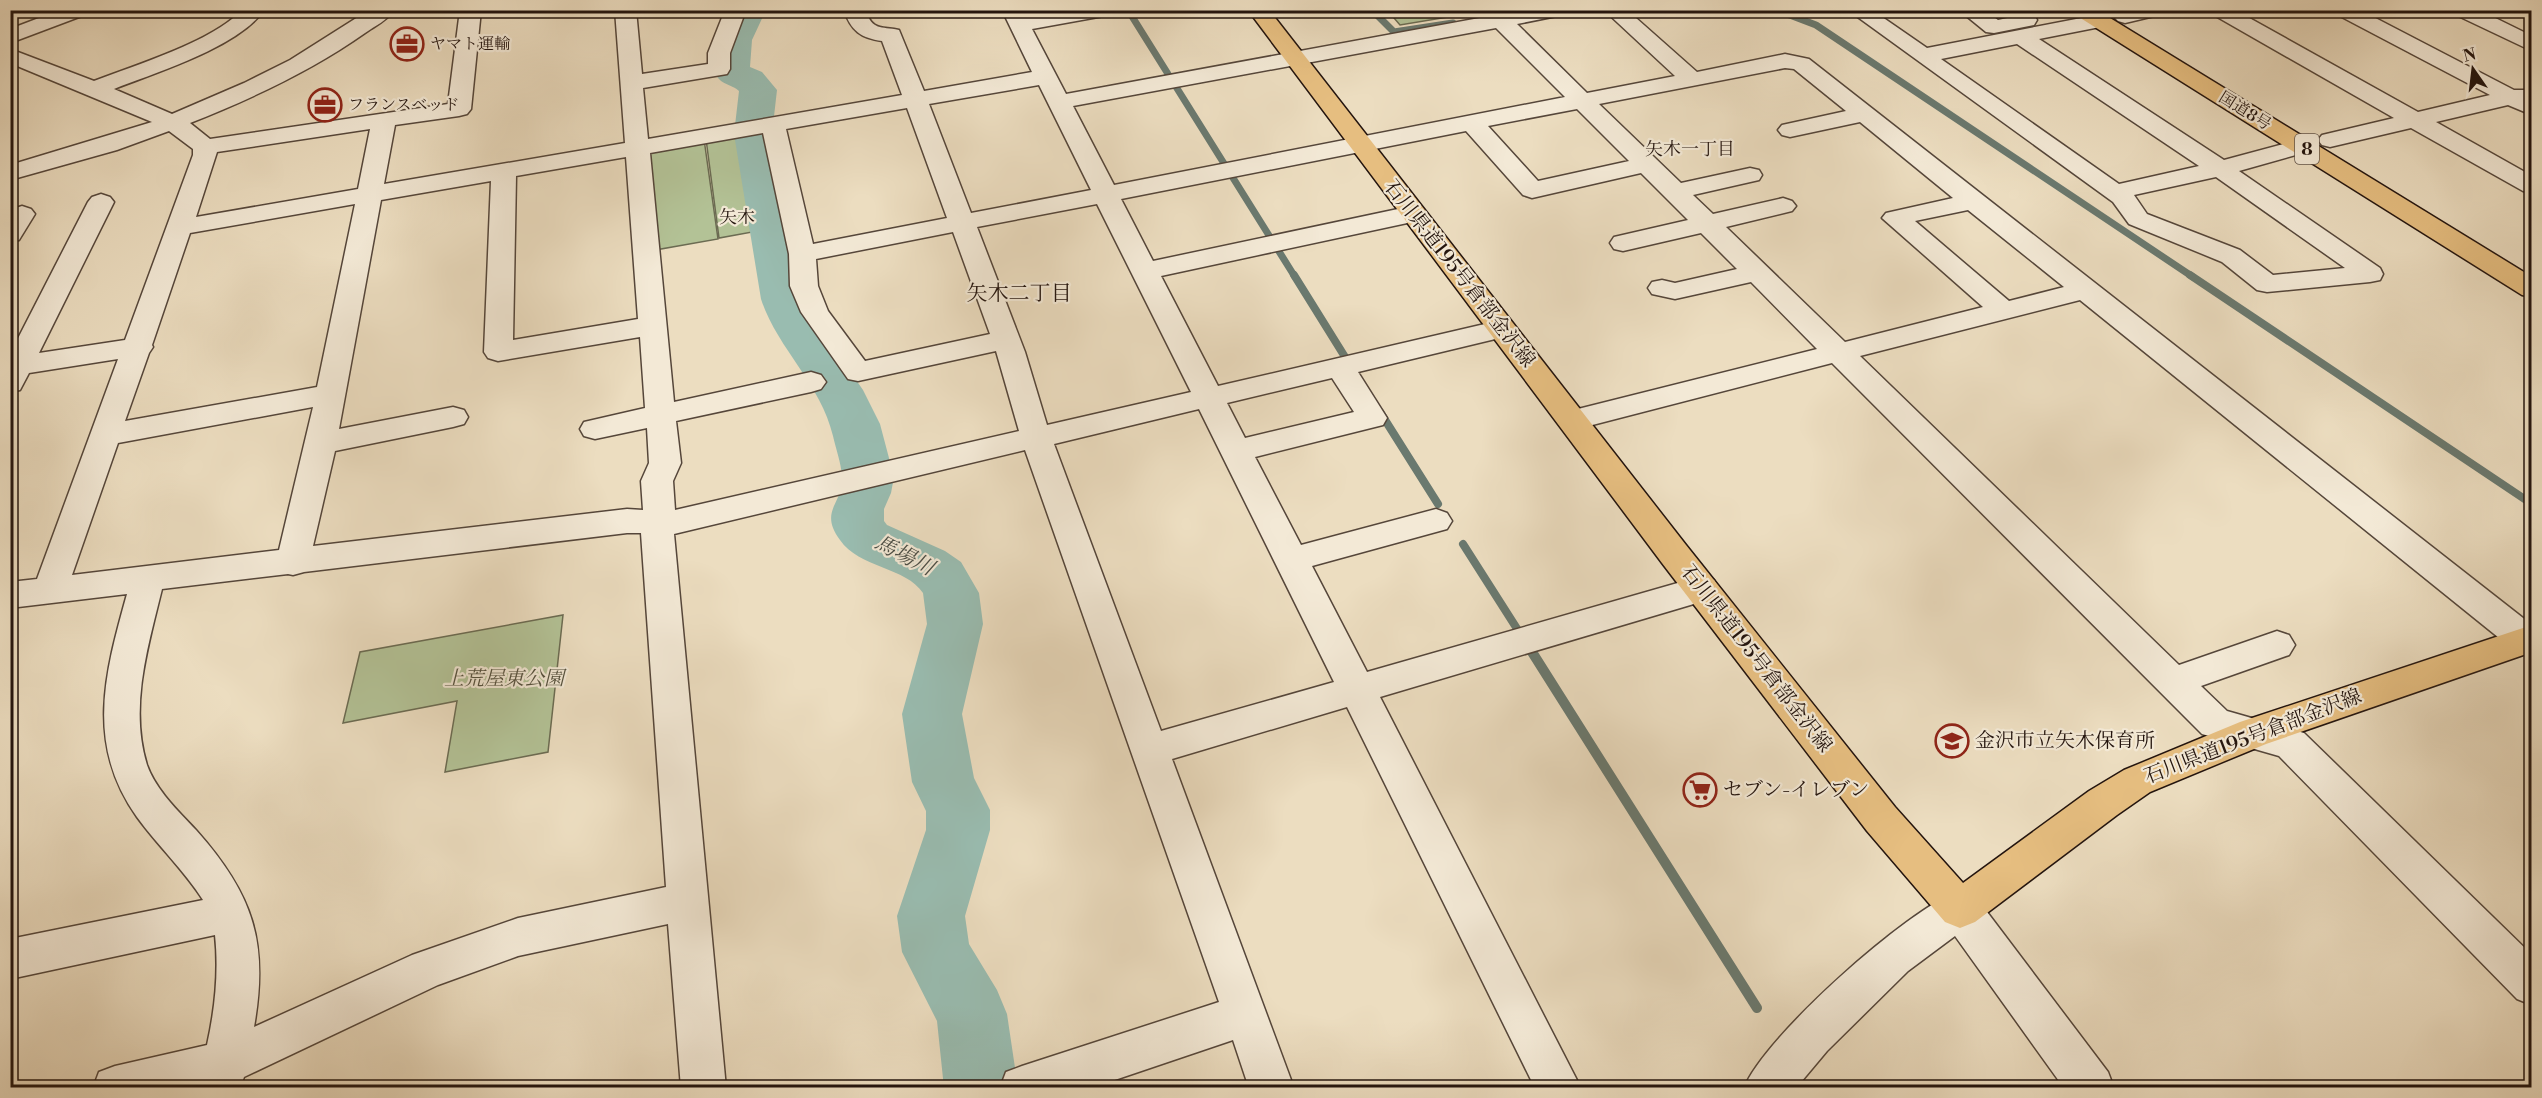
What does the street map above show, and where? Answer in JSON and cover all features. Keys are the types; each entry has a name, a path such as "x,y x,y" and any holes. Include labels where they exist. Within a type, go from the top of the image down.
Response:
{"main road":[{"name":"石川県道195号倉部金沢線","path":"1258,10 1881,819 1960,909 2067,828 2137,781 2253,734 2357,696 2529,639"},
{"name":"国道8号","path":"2105,15 2330,140 2532,262"},
{"name":"国道8号","path":"2105,15 2302,146 2532,289"}],"street":[{"path":"10,37 80,10"},
{"path":"94,89 227,32 250,18 254,10"},
{"path":"10,173 111,143 170,122 243,91 306,60 350,34 384,10"},
{"path":"10,55 170,122 205,147 459,109 471,10"},
{"path":"625,10 651,326 665,463 657,481 658,557 704,1088"},
{"path":"632,83 719,69 719,53 736,10"},
{"path":"854,10 859,26 868,33 891,35 916,99 1006,340 1036,437 1272,1088"},
{"path":"1104,10 1015,18 1559,1088"},
{"path":"1059,102 1560,10"},
{"path":"1614,10 1692,79"},
{"path":"1858,10 2122,197 2138,219 2231,256 2267,284 2370,274 2220,169 2020,36"},
{"path":"1969,10 1994,27 2072,10"},
{"path":"1923,56 2020,36 2105,15 2156,10"},
{"path":"2219,10 2532,186"},
{"path":"2343,10 2525,100"},
{"path":"2461,10 2532,45"},
{"path":"1501,21 2215,723 2291,744 2532,985"},
{"path":"802,254 1785,61 1802,64 2529,639"},
{"path":"181,227 1045,77"},
{"path":"2330,140 2417,120 2525,100"},
{"path":"1790,130 1865,114"},
{"path":"293,563 321,443 384,120"},
{"path":"1472,123 1532,190 1646,165"},
{"path":"769,124 802,254 804,286 815,312 858,372 1006,340"},
{"path":"2115,192 2220,169 2302,146"},
{"path":"50,590 181,227 206,155 205,147"},
{"path":"504,170 498,352 651,326"},
{"path":"1674,192 1750,175"},
{"path":"1973,201 1895,218 2003,310"},
{"path":"13,372 101,202"},
{"path":"1623,243 1783,206"},
{"path":"1146,272 1413,214"},
{"path":"1662,288 1676,291 1757,273"},
{"path":"1572,420 2085,290"},
{"path":"10,595 293,563 627,521 674,522 1502,329"},
{"path":"13,372 139,347"},
{"path":"1236,451 1372,418 1346,365"},
{"path":"595,429 811,382"},
{"path":"107,435 330,394"},
{"path":"321,443 453,417"},
{"path":"1290,560 1436,521"},
{"path":"148,579 129,652 122,695 122,734 128,764 145,798 212,878 230,913 239,988 222,1075"},
{"path":"1149,750 1702,589"},
{"path":"2173,681 2277,645"},
{"path":"115,1088 222,1075 427,969 518,937 687,901"},
{"path":"1766,1088 1811,1036 1893,957 1960,909 2092,1088"},
{"path":"10,959 230,913"},
{"path":"1022,1088 1245,1015"}],"green space":[{"path":"1388,11 1484,11 1400,25"},
{"path":"739,134 745,154 758,231 719,238 706,139"},
{"path":"704,139 718,239 655,250 647,154 656,148"},
{"name":"上荒屋東公園","path":"563,615 548,752 445,772 457,701 343,723 360,652"}],"waterway":[{"name":"馬場川","path":"749,10 734,40 731,56 733,73 749,80 758,90 753,134 783,299 789,316 839,390 855,424 868,477 865,493 858,509 857,525 868,539 926,565 942,576 951,593 955,624 932,714 943,782 958,810 958,830 931,916 936,952 972,1014 981,1088"},
{"path":"1128,10 1295,277"},
{"path":"1372,10 1394,32 1453,23"},
{"path":"1777,10 1816,25 2193,277"},
{"path":"1294,275 1350,365"},
{"path":"2190,275 2532,504"},
{"path":"1380,412 1438,504"},
{"path":"1463,544 1521,635"},
{"path":"1520,633 1757,1008"}],"place":[{"name":"ヤマト運輸","path":"407,44"},
{"name":"フランスベッド","path":"325,105"},
{"name":"金沢市立矢木保育所","path":"1952,741"},
{"name":"セブン-イレブン","path":"1700,790"}],"district":[{"name":"矢木一丁目","path":"1690,149"},
{"name":"矢木","path":"737,217"},
{"name":"矢木二丁目","path":"1019,294"}]}
